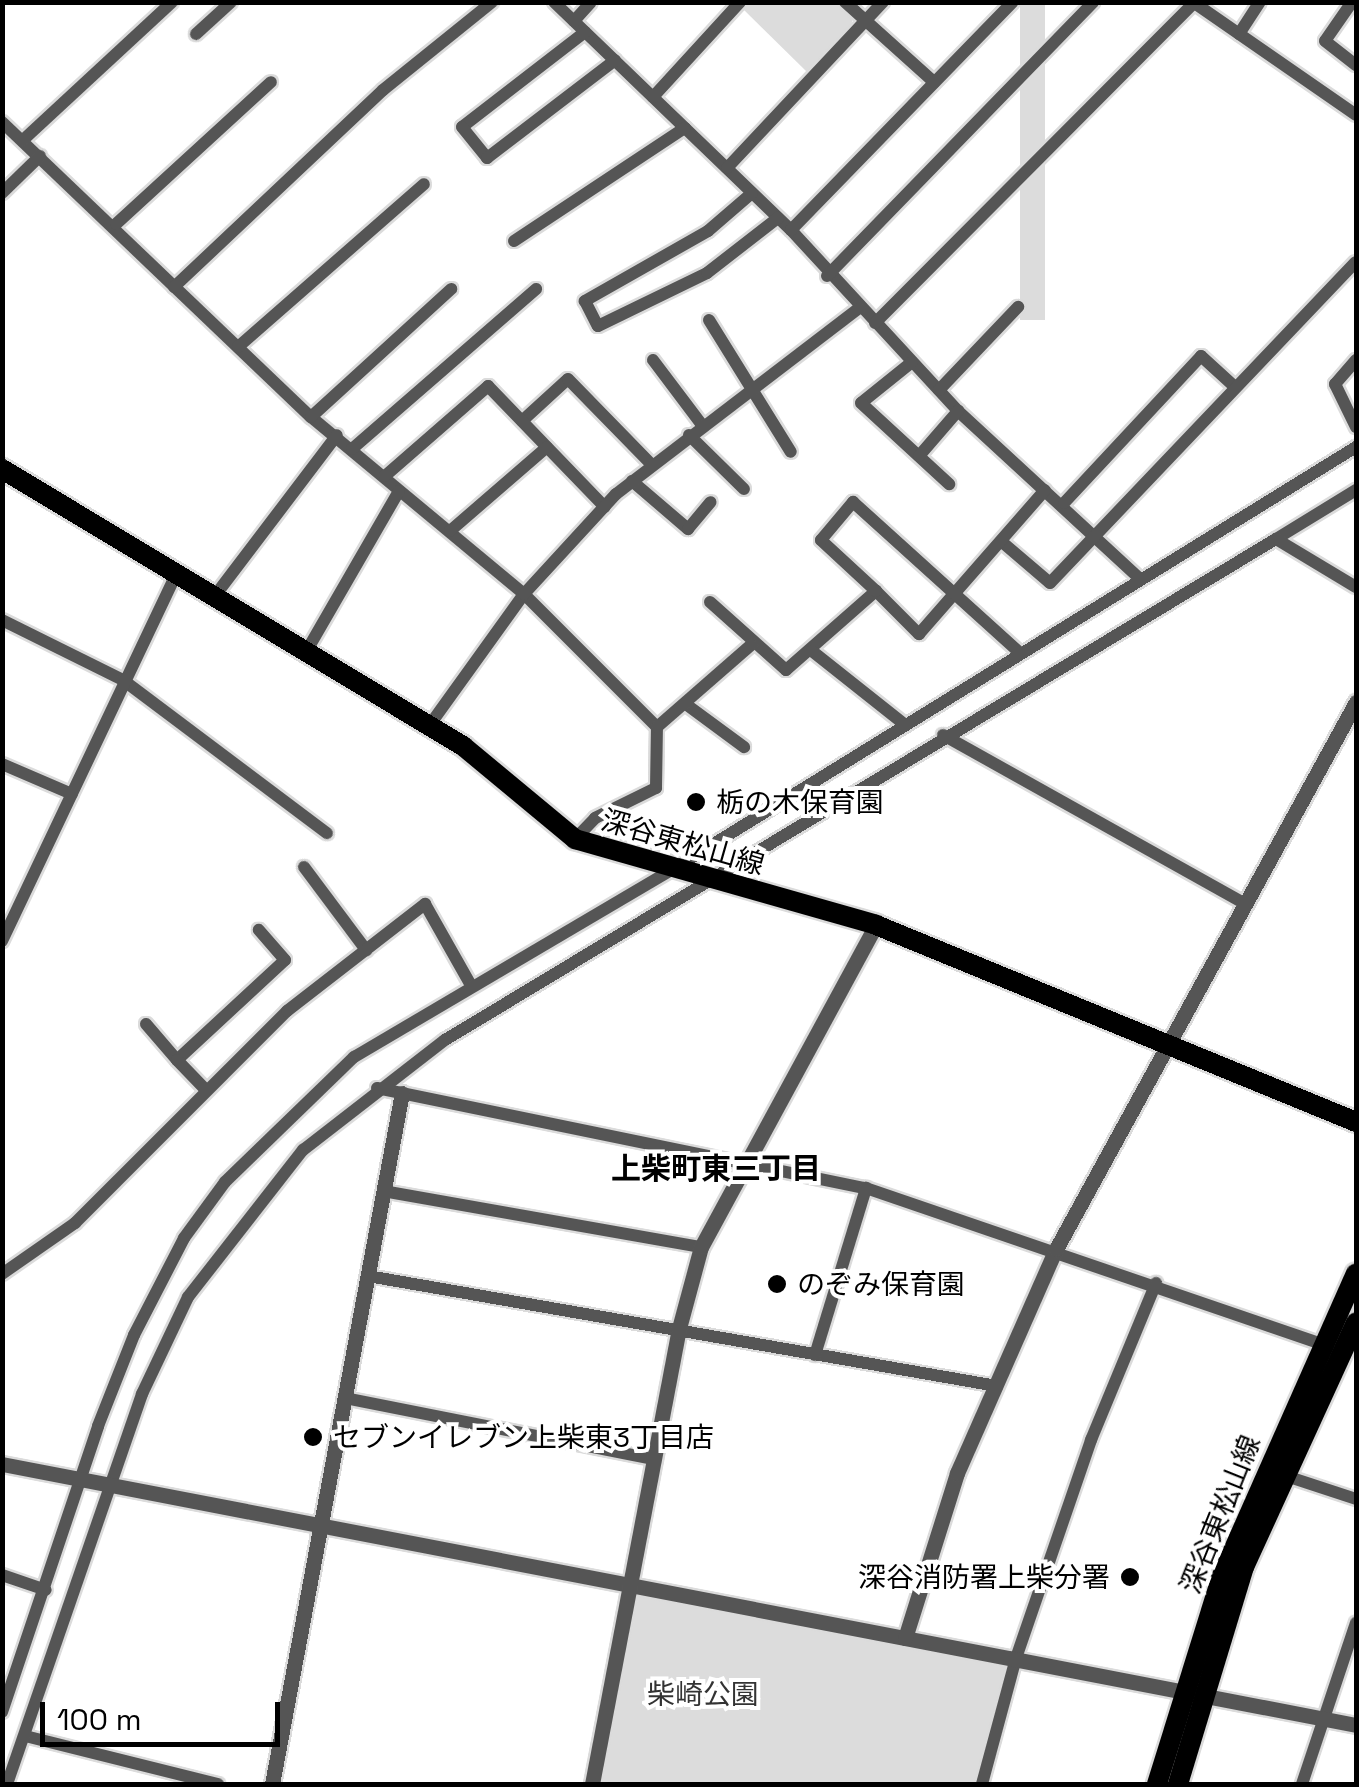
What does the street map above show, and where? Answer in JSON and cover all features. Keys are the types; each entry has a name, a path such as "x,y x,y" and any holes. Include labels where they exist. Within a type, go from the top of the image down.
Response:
{"main road":[{"name":"深谷東松山線","path":"2,469 463,746 575,838 876,925 1356,1122"},
{"name":"深谷東松山線","path":"1157,1784 1274,1472 1332,1347 1356,1274"},
{"name":"深谷東松山線","path":"1332,1347 1356,1322"},
{"name":"深谷東松山線","path":"1178,1784 1194,1691"}],"street":[{"path":"22,140 172,2"},
{"path":"174,287 383,90 492,2"},
{"path":"554,2 792,230 827,276 958,411 1064,503 1140,579"},
{"path":"574,21 592,2"},
{"path":"652,97 740,2"},
{"path":"846,2 934,82"},
{"path":"727,168 883,2"},
{"path":"792,230 1013,2"},
{"path":"827,276 1093,2"},
{"path":"1239,34 1260,2"},
{"path":"1352,2 1325,41 1356,65"},
{"path":"875,323 1194,3 1356,116"},
{"path":"196,34 228,4"},
{"path":"585,32 462,127 487,158 615,60"},
{"path":"116,224 271,82"},
{"path":"2,122 116,224 174,287 311,417 524,594 657,727 656,788 595,818 575,838"},
{"path":"514,241 685,128"},
{"path":"2,193 40,156"},
{"path":"238,347 424,184"},
{"path":"752,193 708,230 585,301 598,326 706,273 778,218"},
{"path":"1002,542 1050,584 1089,549 1093,533 1356,262"},
{"path":"352,449 536,289"},
{"path":"311,417 451,290"},
{"path":"938,390 1018,307"},
{"path":"429,726 524,594 604,506 688,435 858,309"},
{"path":"709,320 791,452"},
{"path":"1064,503 1201,356 1235,387"},
{"path":"654,360 702,425"},
{"path":"1356,360 1334,384 1356,428"},
{"path":"912,362 861,403 949,484"},
{"path":"522,421 568,379 652,464"},
{"path":"386,476 488,386 604,506"},
{"path":"919,456 958,411"},
{"path":"688,435 744,490"},
{"path":"214,598 337,436"},
{"path":"450,531 547,447"},
{"path":"2,1712 6,1690 46,1590 80,1478 134,1335 184,1238 226,1182 354,1057 673,869 1356,447"},
{"path":"632,481 688,529 711,502"},
{"path":"1019,652 956,591 853,502 821,540 919,634 956,591 1002,542 1046,490"},
{"path":"7,1784 142,1394 188,1297 303,1150 377,1088 708,878 1356,490"},
{"path":"306,652 399,491"},
{"path":"1276,539 1356,587"},
{"path":"2,942 176,575"},
{"path":"710,602 751,645 786,670 876,591"},
{"path":"2,620 123,680 327,834"},
{"path":"657,727 687,705 751,645"},
{"path":"812,651 904,724"},
{"path":"905,1638 934,1532 1056,1249 1242,902 1356,702"},
{"path":"687,705 744,747"},
{"path":"944,735 1242,902"},
{"path":"2,764 72,794"},
{"path":"304,867 366,950"},
{"path":"2,1274 75,1224 287,1012 424,904 472,987"},
{"path":"592,1784 678,1332 701,1246 745,1159 876,925"},
{"path":"177,1060 285,960 259,930"},
{"path":"146,1024 206,1090"},
{"path":"377,1088 745,1159 866,1188 1056,1249 1332,1347"},
{"path":"272,1784 402,1093"},
{"path":"815,1355 866,1188"},
{"path":"383,1191 701,1246"},
{"path":"368,1276 997,1386"},
{"path":"982,1784 1016,1658 1091,1440 1156,1284"},
{"path":"345,1398 654,1459"},
{"path":"2,1464 1356,1725"},
{"path":"1274,1472 1356,1499"},
{"path":"2,1575 46,1590"},
{"path":"1302,1784 1356,1623"},
{"path":"25,1736 218,1784"}],"green space":[{"path":"748,3 837,3 853,18 850,29 807,72 742,8"},
{"path":"1020,3 1045,3 1045,320 1020,320"},
{"name":"柴崎公園","path":"630,1586 1016,1658 982,1784 592,1784"}],"place":[{"name":"栃の木保育園","path":"696,802"},
{"name":"のぞみ保育園","path":"777,1284"},
{"name":"セブンイレブン上柴東3丁目店","path":"313,1437"},
{"name":"深谷消防署上柴分署","path":"1130,1577"}],"district":[{"name":"上柴町東三丁目","path":"716,1169"}]}
